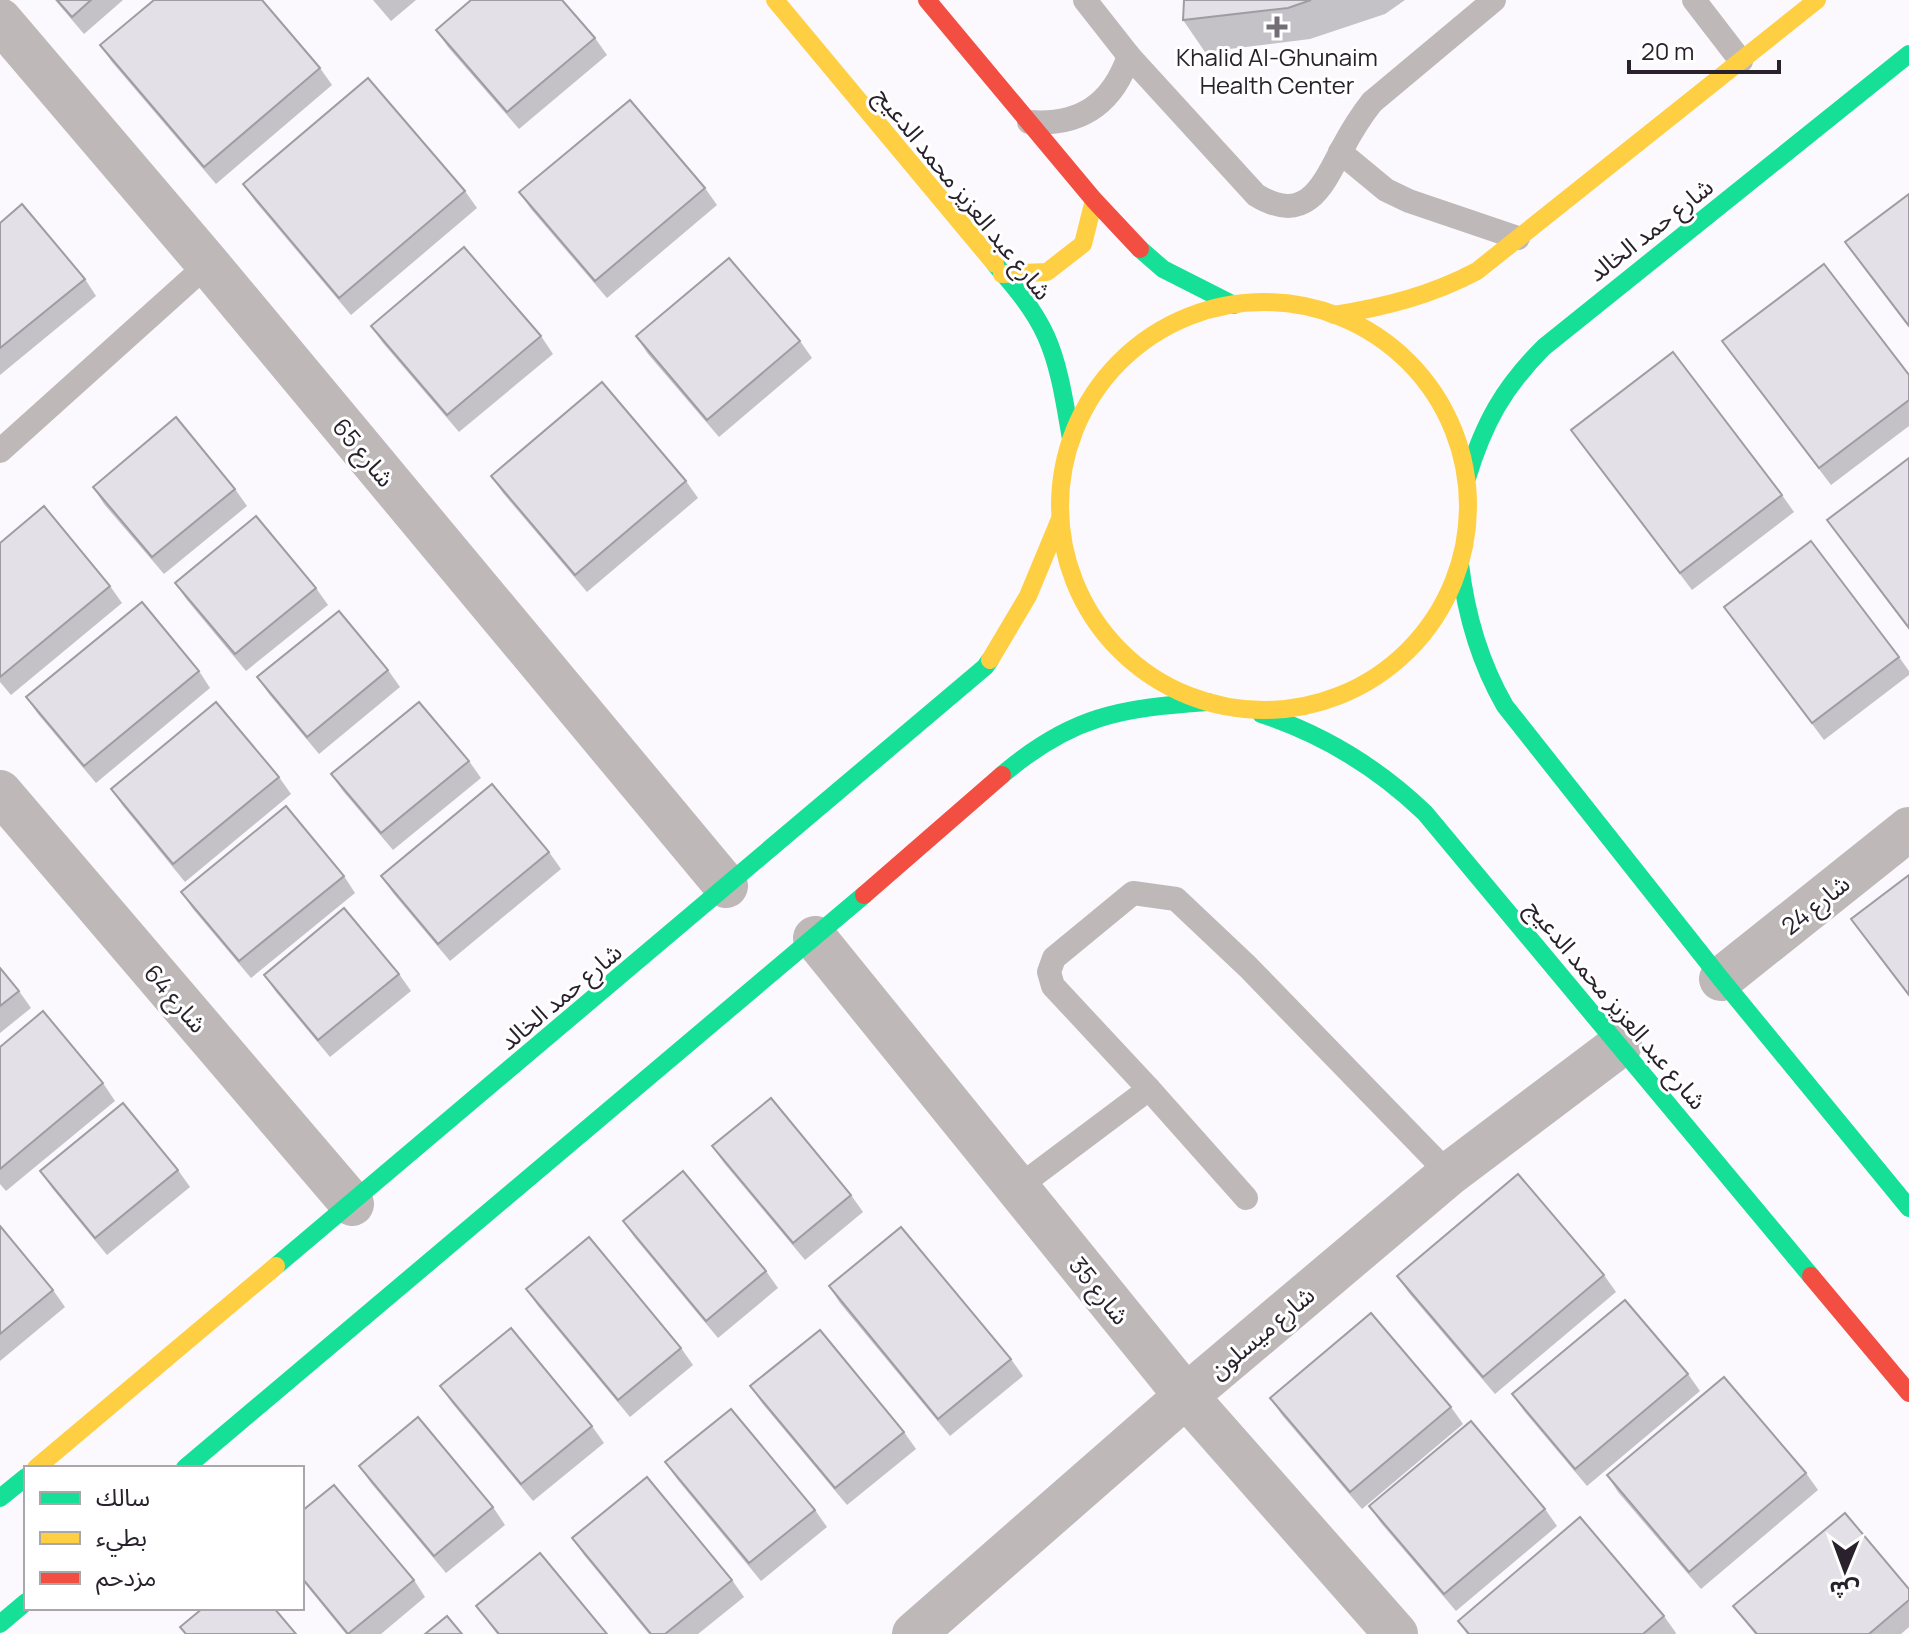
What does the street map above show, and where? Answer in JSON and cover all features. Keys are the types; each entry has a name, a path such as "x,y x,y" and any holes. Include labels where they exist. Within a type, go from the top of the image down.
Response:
{"street":[{"name":"شارع عبد العزيز محمد الدعيج","path":"775,0 1018,291 1046,336 1063,394 1071,439"},
{"path":"927,0 1126,236 1163,269 1234,305"},
{"path":"1334,315 1384,308 1455,284 1477,271 1817,0"},
{"name":"شارع 65","path":"0,20 208,264 726,886"},
{"name":"شارع حمد الخالد","path":"1467,478 1477,444 1496,402 1511,379 1532,357 1563,329 1909,54"},
{"path":"1002,274 1047,272 1083,244 1094,200"},
{"path":"1285,303 1334,315 1363,328 1389,345 1432,390 1449,417 1467,478 1469,507 1460,564 1447,597 1428,627 1404,654 1376,676 1345,693 1311,704 1275,709 1240,708 1208,702 1175,689 1144,671 1117,648 1094,620 1077,588 1065,554 1060,519 1063,465 1082,413 1096,390 1134,349 1181,320 1207,310 1234,305 1285,303"},
{"name":"شارع حمد الخالد","path":"38,1466 985,667 1030,597 1060,519"},
{"path":"1460,564 1464,605 1474,643 1487,676 1505,706 1721,979 1909,1208"},
{"path":"187,1466 815,938 1020,760 1065,730 1121,710 1208,702"},
{"name":"شارع عبد العزيز محمد الدعيج","path":"1240,708 1293,724 1352,753 1396,785 1425,813 1909,1393"},
{"name":"شارع 64","path":"0,792 352,1204"},
{"name":"شارع 24","path":"1721,979 1909,829"},
{"name":"شارع 35","path":"815,938 1186,1396 1396,1634"},
{"name":"شارع ميسلون","path":"914,1634 1186,1396 1449,1174 1620,1045"},
{"path":"0,1498 24,1479"},
{"path":"0,1624 24,1604"}],"lane":[{"path":"1085,0 1129,56 1256,195 1286,207 1302,204 1325,183 1359,117 1372,102 1494,0"},
{"path":"1694,0 1741,61"},
{"path":"1029,122 1051,124 1073,119 1093,109 1109,95 1122,77 1129,56"},
{"path":"1340,152 1386,190 1409,201 1518,238"},
{"path":"0,451 208,264"},
{"path":"1246,1198 1053,986 1049,972 1054,958 1133,893 1176,899 1248,967 1449,1174"},
{"path":"1017,1188 1149,1089"}],"building":[{"path":"57,0 91,0 72,17"},
{"path":"154,0 262,0 320,68 204,167 100,45"},
{"path":"471,0 562,0 595,38 507,112 436,30"},
{"path":"1184,0 1311,0 1288,8 1183,20"},
{"path":"368,78 465,191 339,298 243,184"},
{"path":"630,100 705,188 595,281 519,192"},
{"path":"1909,194 1909,326 1845,242"},
{"path":"22,204 85,279 0,348 0,223"},
{"path":"464,247 541,336 447,415 371,326"},
{"path":"729,258 800,341 707,420 636,336"},
{"path":"1824,264 1909,375 1909,400 1819,468 1722,341"},
{"path":"1673,352 1782,495 1680,573 1571,430"},
{"path":"602,382 686,481 575,575 491,476"},
{"path":"176,417 235,489 152,557 93,487"},
{"path":"1909,458 1909,628 1827,520"},
{"path":"44,506 110,586 0,677 0,543"},
{"path":"256,516 316,588 235,654 175,583"},
{"path":"1811,541 1899,657 1812,723 1724,607"},
{"path":"142,602 199,671 84,766 26,697"},
{"path":"339,611 388,670 307,737 257,677"},
{"path":"216,702 279,777 173,864 111,789"},
{"path":"419,702 469,761 381,833 331,774"},
{"path":"492,784 549,852 438,944 381,876"},
{"path":"286,806 344,876 239,961 181,892"},
{"path":"1909,875 1909,995 1851,919"},
{"path":"344,908 399,974 318,1040 264,975"},
{"path":"0,968 19,991 0,1006"},
{"path":"43,1011 103,1083 0,1169 0,1047"},
{"path":"771,1098 851,1195 793,1243 712,1146"},
{"path":"123,1103 178,1170 95,1238 40,1171"},
{"path":"683,1171 766,1271 706,1321 623,1221"},
{"path":"1518,1174 1604,1275 1483,1377 1397,1276"},
{"path":"0,1226 53,1290 0,1334"},
{"path":"901,1227 1011,1359 938,1419 829,1286"},
{"path":"589,1237 681,1348 618,1400 526,1289"},
{"path":"1625,1300 1688,1374 1575,1469 1512,1394"},
{"path":"1371,1313 1451,1407 1350,1492 1270,1398"},
{"path":"511,1328 592,1426 521,1484 440,1386"},
{"path":"820,1330 904,1432 835,1488 750,1386"},
{"path":"1724,1377 1806,1473 1689,1572 1607,1475"},
{"path":"731,1409 815,1510 749,1563 665,1462"},
{"path":"418,1417 493,1507 434,1556 359,1466"},
{"path":"1471,1421 1545,1509 1444,1594 1369,1506"},
{"path":"647,1477 732,1580 665,1634 651,1634 572,1538"},
{"path":"334,1485 414,1580 348,1634 304,1580 304,1509"},
{"path":"1845,1513 1909,1589 1909,1600 1869,1634 1757,1634 1733,1606"},
{"path":"1580,1517 1664,1616 1643,1634 1469,1634 1458,1621"},
{"path":"540,1553 607,1634 499,1634 476,1606"},
{"path":"201,1610 276,1610 296,1634 186,1634 180,1627"},
{"path":"447,1616 462,1634 425,1634"}],"traffic: fast":[{"path":"1467,478 1496,407 1544,347 1909,54"},
{"path":"1140,249 1163,269 1234,305"},
{"path":"995,264 1030,307 1046,336 1058,373 1071,439"},
{"path":"1460,564 1475,637 1505,706 1721,979 1909,1208"},
{"path":"276,1266 990,660"},
{"path":"1002,775 1051,740 1098,719 1122,712 1208,702"},
{"path":"1261,714 1307,732 1349,754 1388,781 1425,813 1811,1276"},
{"path":"187,1466 864,895"},
{"path":"0,1498 24,1479"},
{"path":"0,1624 24,1604"}],"traffic: slow":[{"path":"775,0 995,264"},
{"path":"1334,315 1408,299 1477,271 1817,0"},
{"path":"1002,274 1047,272 1083,244 1094,200"},
{"path":"1264,302 1304,306 1342,318 1377,337 1408,362 1433,393 1452,428 1464,466 1468,506 1464,546 1452,584 1433,619 1408,650 1377,675 1342,694 1304,706 1264,710 1224,706 1186,694 1151,675 1120,650 1095,619 1076,584 1064,546 1060,506 1064,466 1076,428 1095,393 1120,362 1151,337 1186,318 1224,306 1264,302"},
{"path":"990,660 1028,596 1060,519"},
{"path":"38,1466 276,1266"}],"traffic: jam":[{"path":"927,0 1094,200 1140,249"},
{"path":"864,895 1002,775"},
{"path":"1811,1276 1909,1393"}],"place":[{"name":"Khalid Al-Ghunaim Health Center","path":"1277,27"}]}
